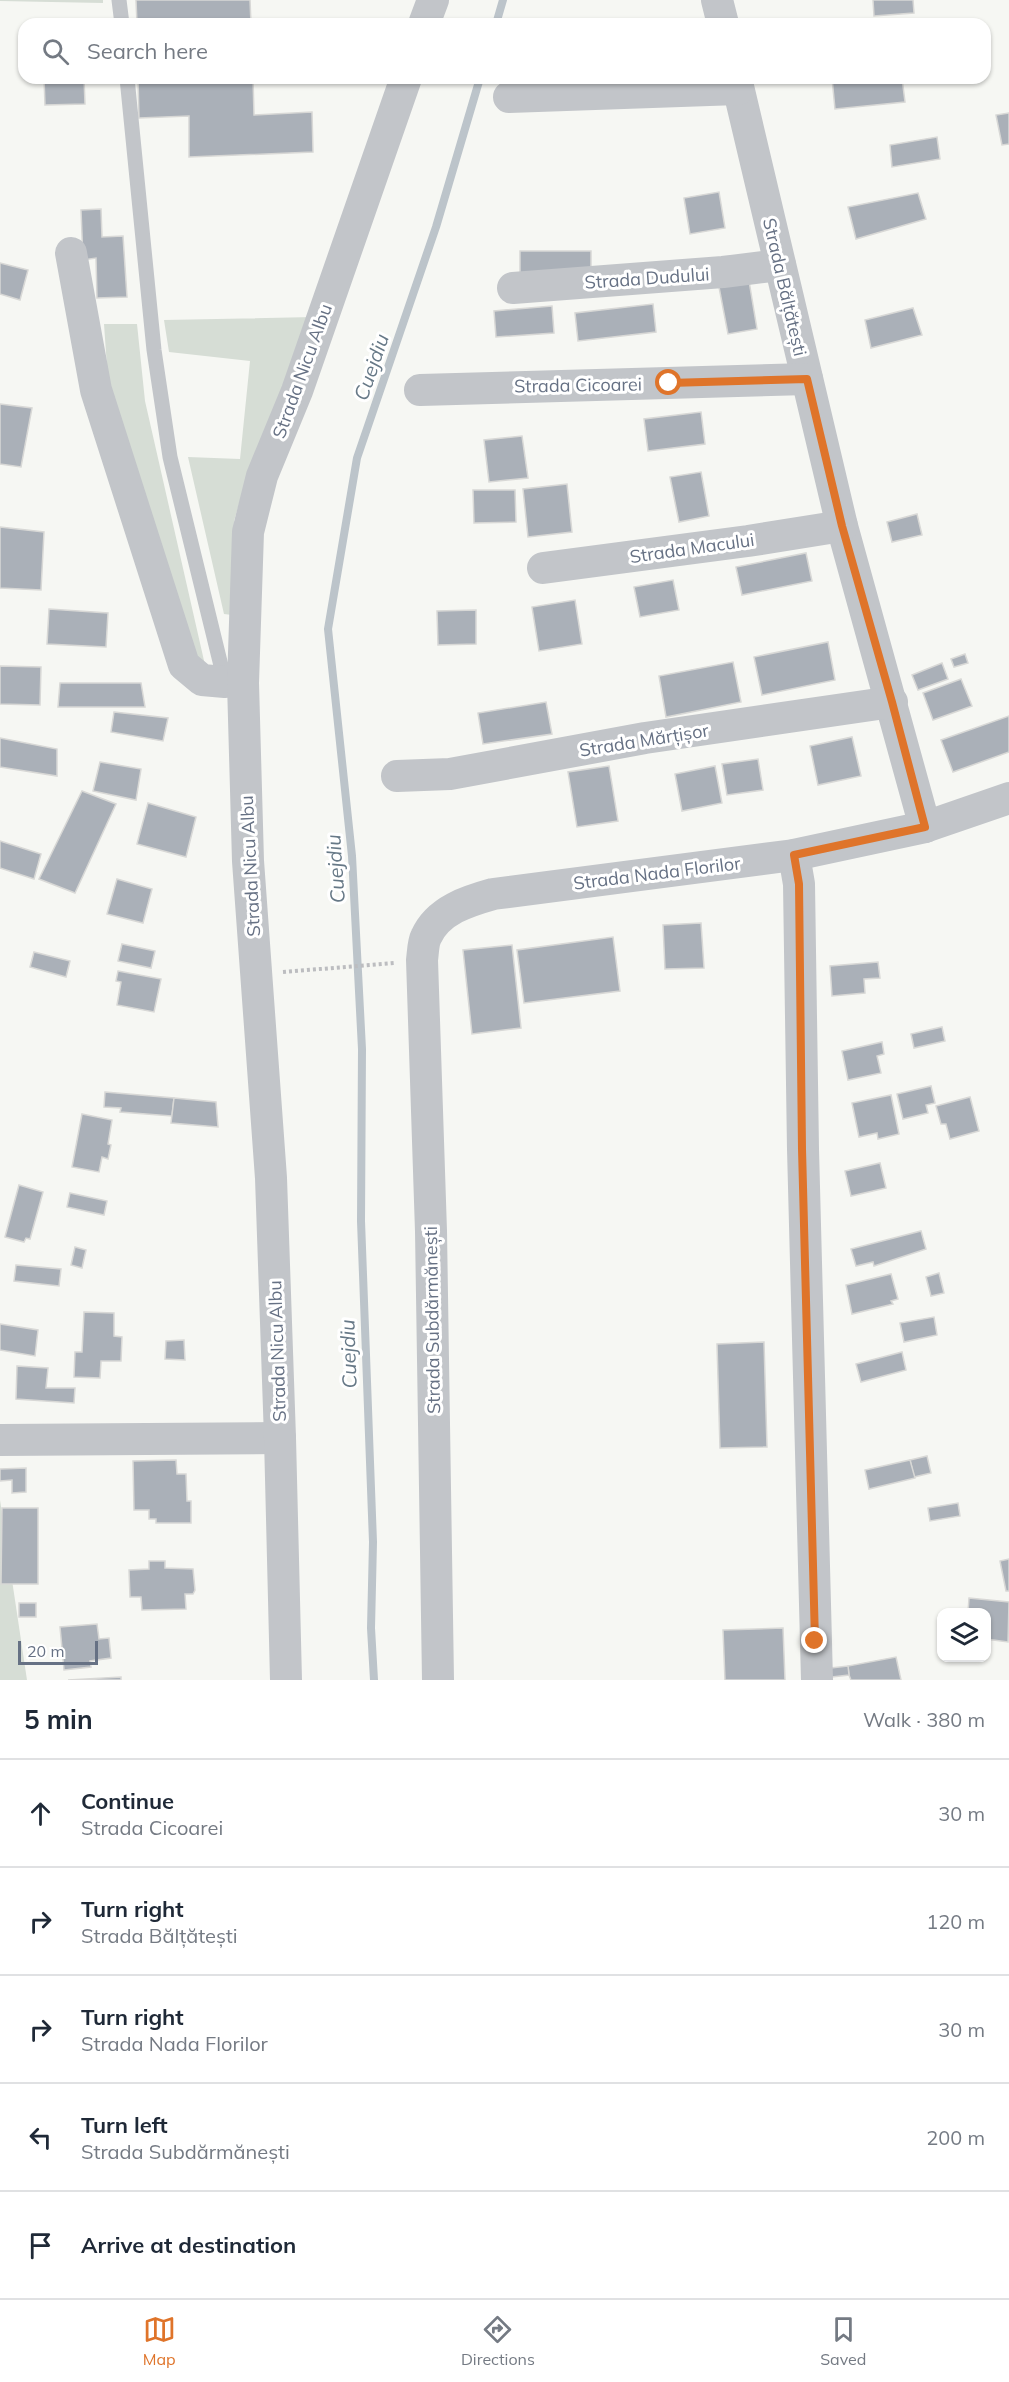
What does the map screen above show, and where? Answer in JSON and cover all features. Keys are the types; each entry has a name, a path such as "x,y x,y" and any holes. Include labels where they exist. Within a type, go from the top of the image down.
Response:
{"street":[{"path":"426,18 433,0"},
{"path":"717,0 722,18"},
{"name":"Strada Nicu Albu","path":"285,1680 271,1178 234,682 248,532 262,476 297,391 404,84"},
{"path":"509,97 721,84"},
{"name":"Strada Bălțătești","path":"737,84 842,526 925,827"},
{"path":"71,254 96,390 184,665 201,680 234,682"},
{"name":"Strada Dudului","path":"513,288 780,265"},
{"name":"Strada Cicoarei","path":"420,390 807,379"},
{"name":"Strada Macului","path":"543,568 842,526"},
{"name":"Strada Mărțișor","path":"397,776 450,774 645,738 892,702"},
{"path":"925,827 1009,798"},
{"name":"Strada Nada Florilor","path":"422,960 426,937 439,920 459,904 484,897 794,855 925,827"},
{"path":"794,855 799,884 802,1149 818,1680"},
{"name":"Strada Subdărmănești","path":"422,960 431,1231 438,1680"},
{"path":"0,1440 280,1438"}],"lane":[{"path":"119,0 121,18"},
{"path":"128,84 154,350 170,457 234,682"}],"path":[{"path":"255,974 370,966"}],"shaded area":[{"path":"103,0 103,3 0,1"},
{"path":"314,317 249,470 234,521 232,615 224,614 188,457 240,459 250,361 169,352 164,320"},
{"path":"104,324 137,324 145,401 205,665 198,665 108,381"},
{"path":"0,1500 27,1680 0,1680"}],"building":[{"path":"136,0 250,0 251,18 137,18"},
{"path":"873,0 913,0 914,13 874,16"},
{"path":"44,84 84,84 85,104 45,105"},
{"path":"138,84 253,84 254,115 312,112 313,152 189,157 189,116 139,118"},
{"path":"833,84 903,84 905,102 835,109"},
{"path":"1009,113 1009,144 1002,145 996,115"},
{"path":"937,137 940,159 892,167 890,145"},
{"path":"719,192 725,228 690,234 684,198"},
{"path":"918,193 926,219 856,239 848,207"},
{"path":"101,209 102,237 123,236 127,297 97,298 96,258 83,260 81,210"},
{"path":"520,251 591,251 591,277 520,277"},
{"path":"0,263 28,270 20,300 0,294"},
{"path":"749,281 757,329 728,334 719,287"},
{"path":"653,304 656,332 578,341 575,313"},
{"path":"552,306 554,333 496,337 494,311"},
{"path":"913,308 922,335 871,348 865,320"},
{"path":"0,404 32,408 21,467 0,464"},
{"path":"701,412 705,444 648,451 644,419"},
{"path":"522,436 528,478 489,482 484,440"},
{"path":"701,472 709,516 679,522 670,477"},
{"path":"567,484 572,532 528,537 523,489"},
{"path":"473,490 515,490 516,522 474,523"},
{"path":"917,514 922,535 892,542 887,522"},
{"path":"0,527 44,532 41,590 0,588"},
{"path":"806,553 812,581 742,595 736,567"},
{"path":"673,580 679,610 640,617 634,587"},
{"path":"575,600 582,644 539,651 532,607"},
{"path":"49,609 108,613 106,647 47,644"},
{"path":"476,610 476,644 438,645 437,611"},
{"path":"828,642 835,680 762,695 754,657"},
{"path":"965,654 968,663 954,667 951,659"},
{"path":"733,662 741,702 666,717 659,676"},
{"path":"942,663 948,679 918,690 912,675"},
{"path":"0,666 41,667 40,705 0,704"},
{"path":"961,679 972,706 933,720 923,693"},
{"path":"60,683 141,683 145,707 58,707"},
{"path":"546,702 552,734 483,744 478,713"},
{"path":"114,712 168,718 163,741 111,732"},
{"path":"1009,716 1009,752 953,772 941,740"},
{"path":"852,737 861,776 818,785 810,746"},
{"path":"0,738 57,749 57,776 0,767"},
{"path":"758,759 763,790 727,795 722,764"},
{"path":"100,762 141,769 136,800 93,791"},
{"path":"609,766 618,821 577,827 568,772"},
{"path":"715,766 722,803 682,811 675,774"},
{"path":"82,791 116,804 75,893 39,879"},
{"path":"148,803 196,817 186,857 137,844"},
{"path":"0,841 41,854 34,879 0,868"},
{"path":"117,879 152,889 143,923 107,914"},
{"path":"701,923 704,968 665,969 663,925"},
{"path":"613,937 620,991 524,1003 517,950"},
{"path":"122,944 155,951 151,968 118,961"},
{"path":"512,945 521,1028 472,1034 463,950"},
{"path":"34,952 70,961 66,977 30,967"},
{"path":"878,962 880,978 864,979 865,993 832,996 830,966"},
{"path":"118,971 161,979 154,1012 117,1005 121,982 116,981"},
{"path":"942,1027 945,1041 914,1048 911,1034"},
{"path":"882,1042 884,1054 877,1056 881,1073 848,1080 842,1051"},
{"path":"931,1086 935,1103 926,1105 928,1113 903,1119 897,1094"},
{"path":"105,1092 174,1098 172,1116 120,1112 121,1108 104,1107"},
{"path":"891,1095 899,1134 878,1139 877,1133 859,1137 852,1103"},
{"path":"970,1097 979,1131 950,1139 946,1124 941,1124 936,1106"},
{"path":"174,1098 216,1102 218,1127 171,1123"},
{"path":"82,1114 112,1120 108,1159 102,1157 99,1172 72,1167"},
{"path":"880,1163 886,1188 851,1196 845,1171"},
{"path":"19,1185 43,1192 30,1239 26,1238 24,1242 5,1237"},
{"path":"70,1193 107,1201 104,1215 67,1207"},
{"path":"921,1231 926,1249 874,1266 873,1262 856,1266 851,1249"},
{"path":"75,1247 86,1250 82,1268 71,1265"},
{"path":"16,1265 61,1269 59,1286 14,1281"},
{"path":"939,1273 944,1293 931,1296 926,1277"},
{"path":"891,1274 898,1299 891,1301 893,1304 852,1314 846,1285"},
{"path":"84,1312 114,1313 114,1336 122,1337 121,1361 101,1361 100,1378 74,1377 75,1352 82,1352"},
{"path":"934,1317 937,1335 904,1342 900,1323"},
{"path":"0,1324 38,1330 35,1356 0,1350"},
{"path":"184,1340 185,1360 165,1359 166,1341"},
{"path":"764,1342 767,1447 720,1448 717,1344"},
{"path":"902,1352 906,1370 861,1382 856,1364"},
{"path":"17,1366 48,1368 46,1388 75,1388 74,1403 16,1399"},
{"path":"927,1456 931,1473 914,1477 910,1460"},
{"path":"176,1460 177,1474 186,1474 187,1501 191,1501 191,1523 156,1523 156,1519 149,1519 149,1510 134,1510 133,1461"},
{"path":"910,1460 915,1478 869,1489 865,1470"},
{"path":"26,1468 26,1492 12,1493 12,1480 0,1481 0,1469"},
{"path":"958,1503 960,1516 930,1521 928,1508"},
{"path":"2,1508 38,1508 38,1584 1,1584"},
{"path":"1009,1559 1009,1591 1006,1591 1000,1561"},
{"path":"149,1561 165,1561 165,1568 193,1569 195,1590 193,1594 185,1594 186,1609 142,1610 141,1597 130,1597 129,1570 149,1569"},
{"path":"969,1598 1009,1602 1008,1642 991,1640 991,1608 968,1608"},
{"path":"19,1603 36,1603 36,1617 19,1617"},
{"path":"97,1624 99,1639 109,1638 111,1658 90,1661 91,1667 64,1670 60,1627"},
{"path":"783,1628 785,1680 725,1680 723,1630"},
{"path":"896,1657 901,1680 851,1680 848,1666"},
{"path":"848,1666 849,1675 823,1678 822,1669"},
{"path":"121,1677 121,1680 68,1680"}],"waterway":[{"name":"Cuejdiu","path":"498,18 503,0"},
{"name":"Cuejdiu","path":"374,1680 371,1628 373,1542 361,1221 362,1049 352,856 328,629 357,458 436,227 478,84"}],"route":[{"path":"669,383 807,379 842,526 925,827 794,855 799,884 802,1149 815,1641"}]}
